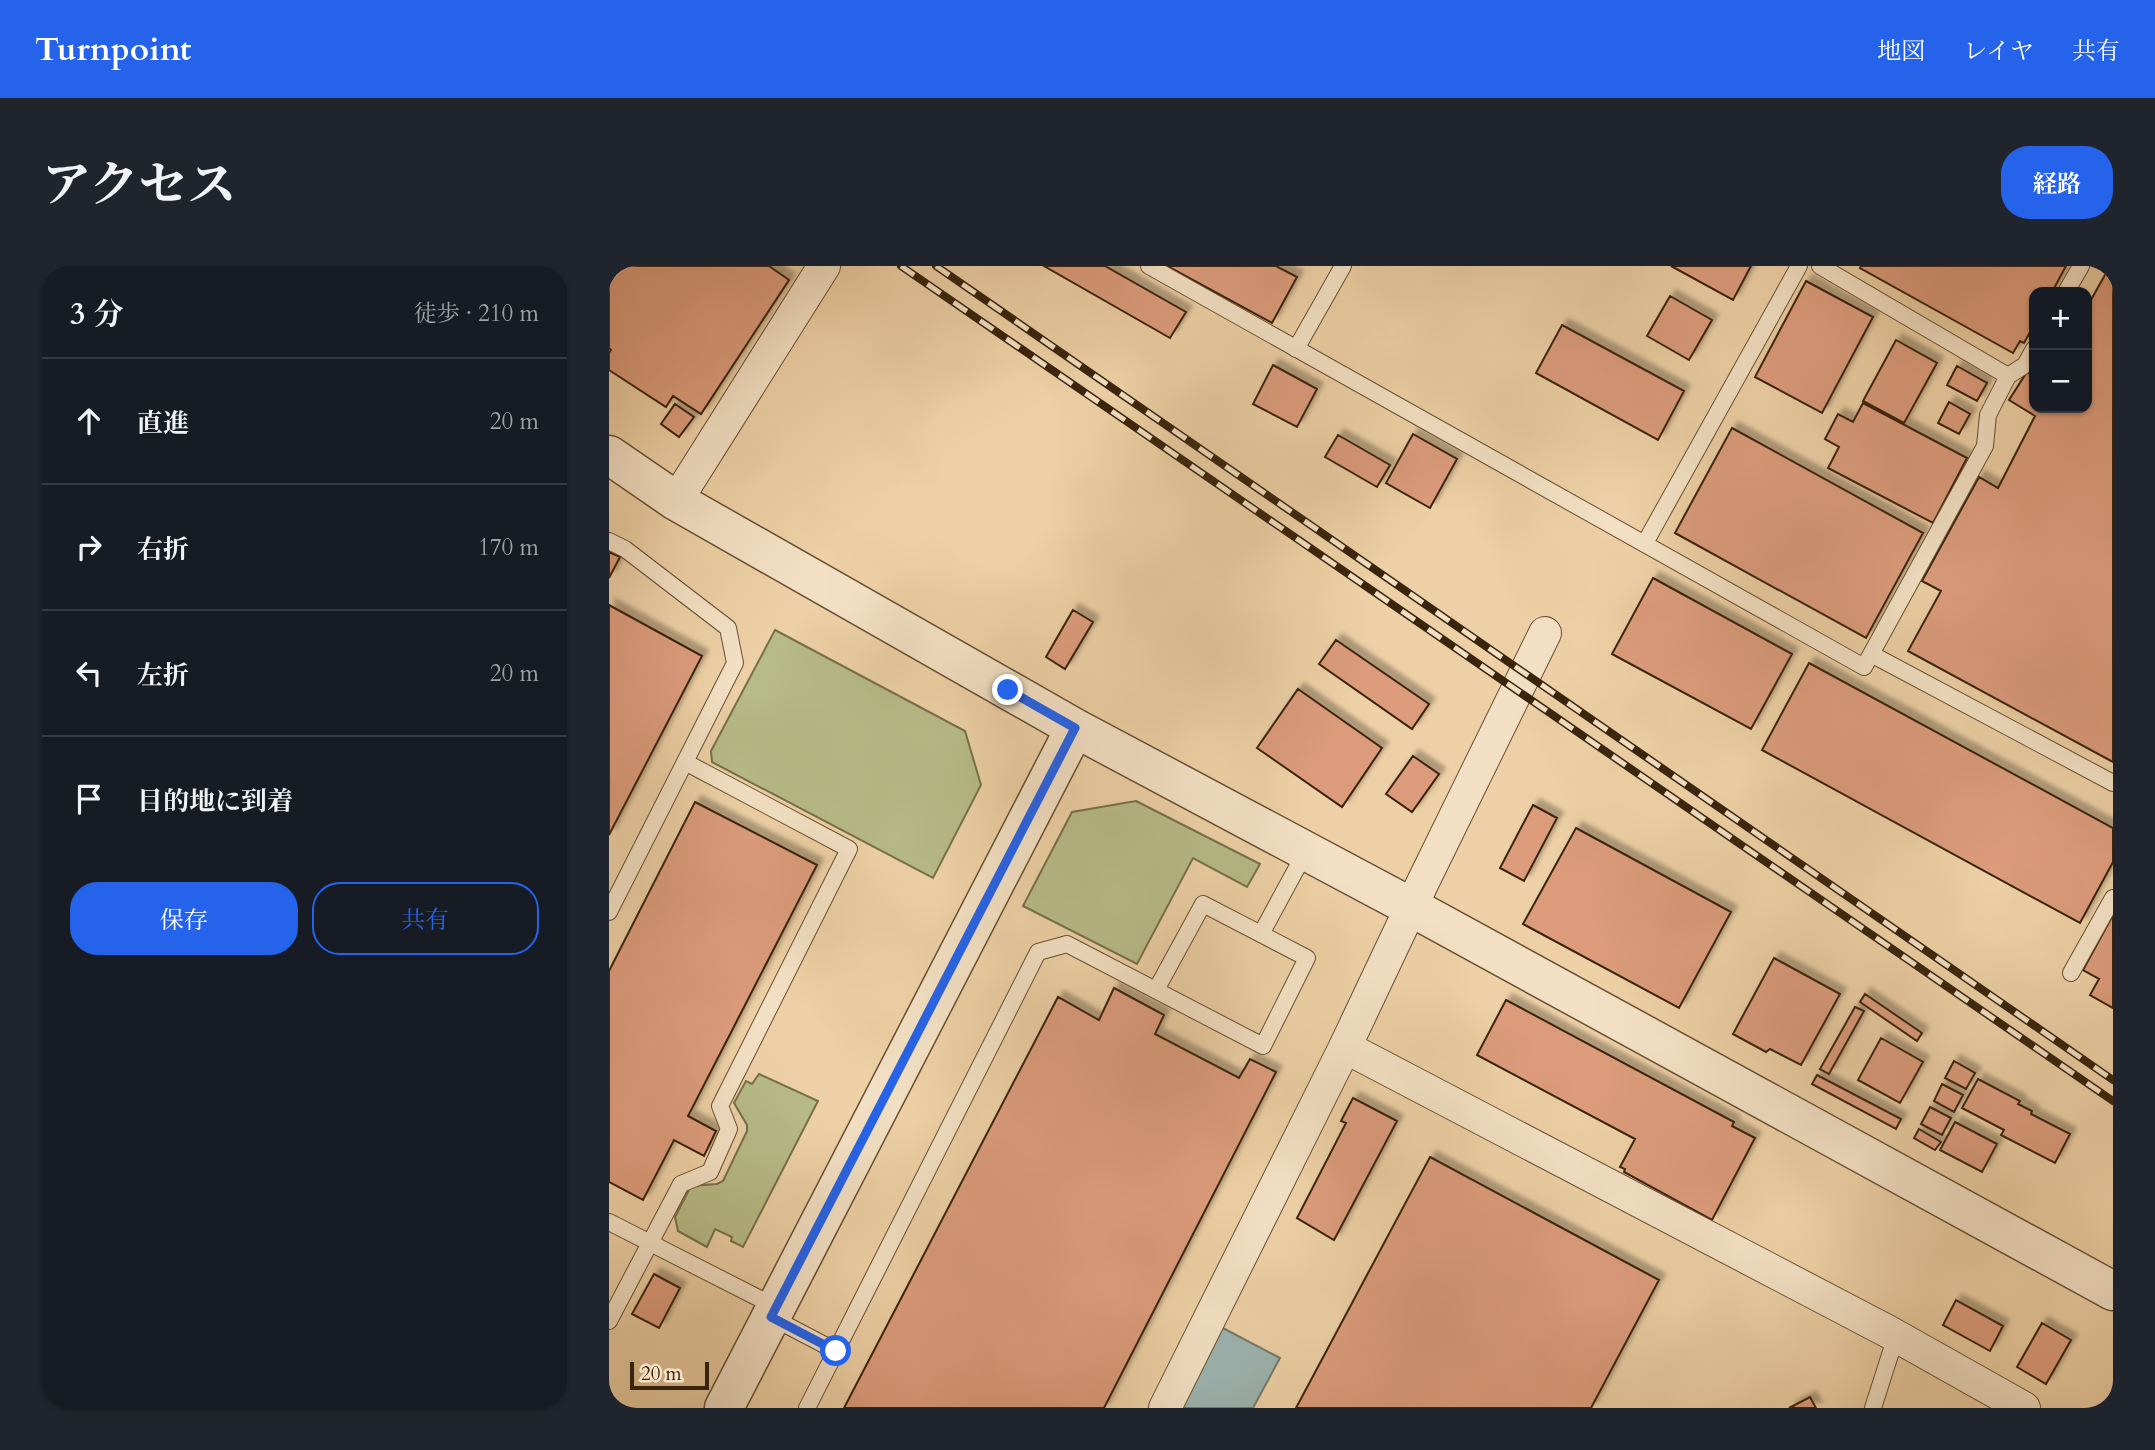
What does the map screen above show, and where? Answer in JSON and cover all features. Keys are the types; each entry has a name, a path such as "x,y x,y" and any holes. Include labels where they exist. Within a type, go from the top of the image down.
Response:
{"street":[{"path":"676,501 822,271"},
{"path":"609,455 676,501 1075,728 1411,907 2113,1291"},
{"path":"1165,1408 1346,1047 1545,633"},
{"path":"724,1408 1075,728"},
{"path":"1346,1047 1896,1336 2024,1408"}],"lane":[{"path":"1149,266 1864,667 1985,446 1988,415 2008,376 2025,365 2033,350"},
{"path":"1296,349 1343,266"},
{"path":"1645,543 1798,266"},
{"path":"1820,266 2008,376"},
{"path":"2069,287 2081,266"},
{"path":"609,541 625,549 727,628 735,663 609,912"},
{"path":"1871,654 2113,783"},
{"path":"609,1321 681,1184 710,1172 729,1129 720,1106 849,849 685,762"},
{"path":"1261,934 1305,851"},
{"path":"2071,973 2113,898"},
{"path":"807,1408 1038,953 1067,944 1263,1046 1307,958 1203,904 1156,990"},
{"path":"609,1223 773,1312 836,1351"},
{"path":"1873,1408 1896,1336"}],"green space":[{"path":"775,630 965,731 981,785 933,878 712,762 711,751"},
{"path":"1136,801 1260,864 1247,887 1193,858 1137,964 1023,906 1072,812"},
{"path":"759,1074 818,1101 743,1247 731,1241 732,1237 715,1229 707,1247 678,1231 675,1217 691,1186 723,1181 747,1131 747,1125 734,1103 746,1081 752,1084"}],"water":[{"path":"1221,1327 1280,1358 1253,1408 1181,1408"}],"building":[{"path":"609,266 769,266 789,280 701,414 673,396 666,407 609,370"},
{"path":"1044,266 1105,266 1186,312 1170,338"},
{"path":"1167,266 1276,266 1297,277 1272,323"},
{"path":"1671,266 1751,266 1733,300"},
{"path":"2066,266 2055,287 2029,287 2029,334 2024,343 2020,341 2013,353 1860,268"},
{"path":"2110,266 2113,266 2113,762 1908,651 1941,591 1922,581 1979,477 1998,488 2035,416 2030,413 2092,413 2092,298"},
{"path":"1806,281 1873,317 1822,413 1755,377"},
{"path":"1670,296 1712,320 1689,360 1647,336"},
{"path":"1562,325 1684,391 1658,440 1536,373"},
{"path":"1896,340 1937,363 1904,423 1863,401"},
{"path":"1273,365 1317,389 1297,427 1253,404"},
{"path":"1957,366 1987,383 1977,401 1947,385"},
{"path":"2027,372 2029,373 2029,412 2009,400"},
{"path":"1949,402 1970,414 1959,434 1938,423"},
{"path":"1863,403 1967,458 1933,523 1828,468 1839,447 1825,439 1838,414 1853,422"},
{"path":"675,404 694,417 679,437 661,424"},
{"path":"1732,428 1923,533 1866,638 1675,533"},
{"path":"1413,434 1457,459 1430,508 1386,483"},
{"path":"1338,435 1390,465 1377,487 1325,457"},
{"path":"609,552 620,557 609,578"},
{"path":"1653,578 1792,654 1751,729 1612,654"},
{"path":"609,605 702,656 609,835"},
{"path":"1073,610 1093,622 1065,669 1046,657"},
{"path":"1336,640 1429,704 1412,729 1319,664"},
{"path":"1809,663 2113,828 2113,862 2080,923 1762,750"},
{"path":"1298,689 1382,748 1342,807 1257,748"},
{"path":"1413,756 1439,774 1412,812 1386,794"},
{"path":"695,802 817,865 688,1116 716,1131 704,1156 674,1140 643,1200 609,1182 609,971"},
{"path":"1533,805 1557,818 1524,881 1500,868"},
{"path":"1576,828 1731,912 1679,1008 1523,924"},
{"path":"2113,915 2113,1008 2090,995 2099,979 2083,970"},
{"path":"1774,958 1840,994 1801,1065 1770,1049 1766,1052 1733,1034"},
{"path":"1114,988 1164,1015 1155,1034 1239,1078 1250,1059 1276,1072 1104,1408 844,1408 1058,997 1099,1020"},
{"path":"1865,994 1922,1033 1917,1041 1860,1002"},
{"path":"1506,1000 1734,1122 1732,1126 1755,1138 1712,1220 1624,1172 1625,1169 1620,1167 1635,1139 1477,1055"},
{"path":"1855,1007 1864,1011 1829,1074 1820,1069"},
{"path":"1881,1038 1923,1062 1900,1103 1858,1080"},
{"path":"1954,1061 1975,1073 1966,1089 1945,1078"},
{"path":"1817,1075 1901,1119 1896,1129 1812,1084"},
{"path":"1978,1079 2020,1101 2018,1104 2032,1111 2031,1114 2070,1134 2055,1163 2001,1135 2004,1130 1962,1108"},
{"path":"1942,1084 1963,1095 1954,1112 1934,1101"},
{"path":"1353,1098 1397,1121 1334,1240 1297,1218 1346,1123 1341,1121"},
{"path":"1930,1107 1951,1118 1942,1135 1921,1124"},
{"path":"1955,1122 1997,1144 1982,1172 1940,1150"},
{"path":"1919,1129 1941,1142 1935,1150 1914,1138"},
{"path":"1430,1157 1659,1280 1591,1408 1296,1408"},
{"path":"654,1274 680,1288 659,1328 632,1314"},
{"path":"1956,1300 2003,1326 1990,1351 1943,1325"},
{"path":"2042,1323 2071,1340 2046,1384 2017,1367"},
{"path":"1810,1397 1816,1408 1789,1408"}],"railway":[{"path":"901,266 2113,1101"},
{"path":"936,266 2113,1080"}],"route":[{"path":"836,1351 771,1317 1075,728 1008,690"}]}
